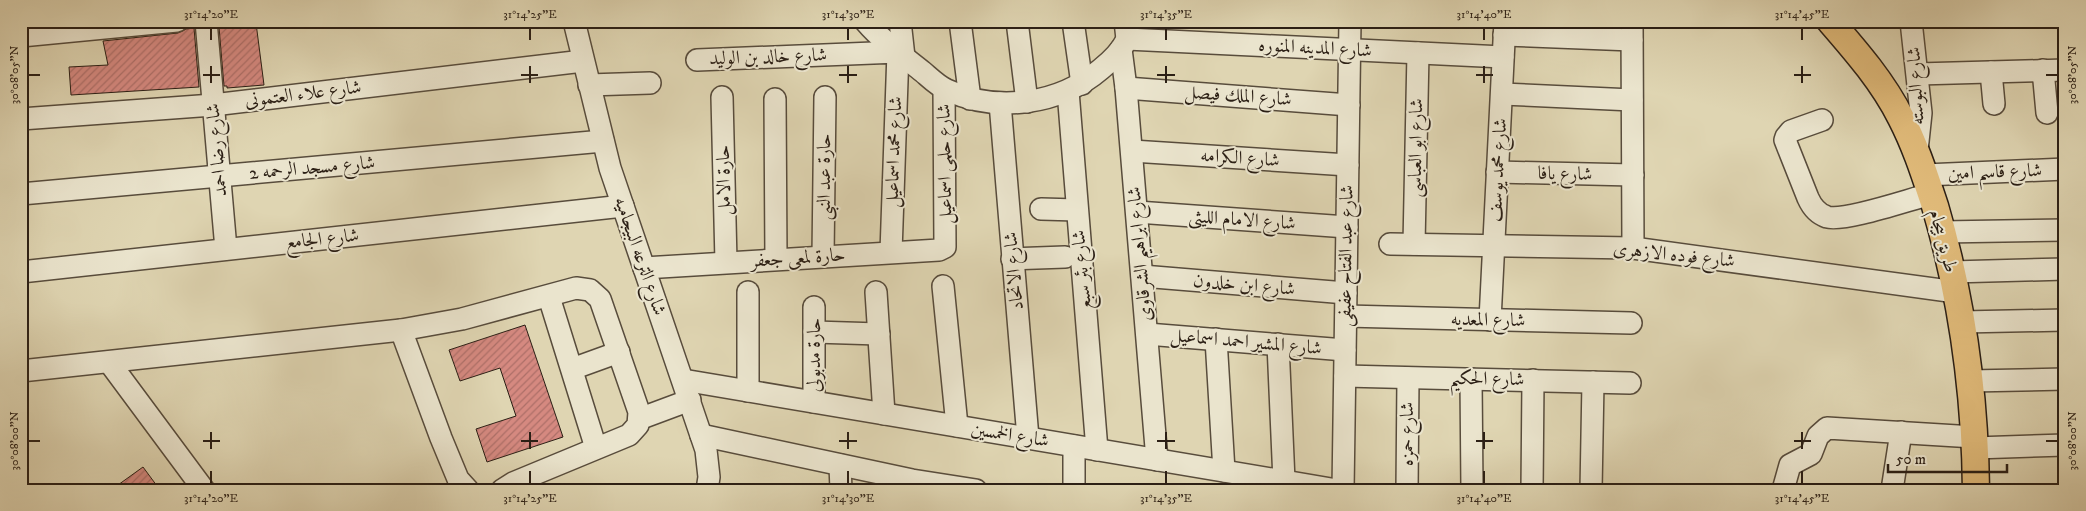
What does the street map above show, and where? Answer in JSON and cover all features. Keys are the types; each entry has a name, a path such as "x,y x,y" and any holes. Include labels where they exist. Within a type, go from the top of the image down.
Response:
{"main road":[{"name":"طريق بيجام","path":"1830,21 1879,81 1900,117 1924,173 1942,232 1962,322 1970,381 1975,442 1976,490"}],"street":[{"path":"21,36 74,39 177,21"},
{"name":"شارع رضا احمد","path":"206,21 226,249"},
{"name":"شارع الترعه البيجاميه","path":"574,21 610,168 706,450 709,477 707,490"},
{"path":"865,21 901,54 944,89 970,99 1000,103 1044,99 1075,87 1100,71 1127,33"},
{"name":"شارع محمد اسماعيل","path":"891,252 901,54 900,21"},
{"path":"960,21 970,99"},
{"path":"1017,21 1027,102"},
{"name":"شارع بئر سبع","path":"1073,21 1077,210 1097,450"},
{"name":"شارع عبد الفتاح عفيفى","path":"1343,490 1350,21"},
{"name":"شارع البوسته","path":"1911,21 1918,74 1924,173"},
{"path":"1504,28 1632,31 1633,248"},
{"name":"شارع محمد يوسف","path":"1490,320 1504,28"},
{"name":"شارع المدينه المنوره","path":"1127,33 1349,49 1503,57"},
{"name":"شارع ابراهيم الشرقاوى","path":"1127,33 1126,88 1157,460"},
{"name":"شارع ابو العباسى","path":"1414,244 1418,52"},
{"name":"شارع خالد بن الوليد","path":"697,60 901,54"},
{"name":"شارع علاء العتمونى","path":"21,119 213,105 583,61"},
{"path":"2043,70 2047,114"},
{"path":"1918,74 2065,70"},
{"path":"1990,72 1994,104"},
{"path":"589,85 650,83"},
{"name":"شارع الملك فيصل","path":"1126,88 1348,105"},
{"name":"شارع حلمى اسماعيل","path":"944,89 946,240"},
{"path":"1502,94 1632,100"},
{"name":"حارة الامل","path":"722,97 726,262"},
{"name":"حارة عبد النبى","path":"823,256 824,97"},
{"path":"776,99 776,259"},
{"name":"شارع الاتحاد","path":"1000,103 1028,438"},
{"name":"شارع قاسم امين","path":"1822,120 1791,131 1786,137 1808,198 1822,215 1841,218 1924,173 2065,169"},
{"name":"شارع مسجد الرحمه 2","path":"21,194 603,141"},
{"name":"شارع الكرامه","path":"1132,151 1348,165"},
{"name":"شارع يافا","path":"1498,172 1633,175"},
{"name":"شارع الجامع","path":"21,272 623,206"},
{"path":"1041,209 1077,210"},
{"name":"شارع الامام الليثى","path":"1137,212 1347,227"},
{"path":"1942,232 2065,230"},
{"name":"حارة لمعى جعفر","path":"644,268 939,250 945,246 946,240"},
{"name":"شارع فوده الازهرى","path":"1390,244 1633,248 1954,282 2065,269"},
{"path":"1012,259 1065,257"},
{"name":"شارع ابن خلدون","path":"1142,276 1346,293"},
{"path":"942,286 957,426"},
{"path":"21,371 401,330 455,321 549,297 576,288 590,290 600,299 639,412 638,425 629,435 513,483 502,490"},
{"path":"748,292 748,391"},
{"path":"876,292 884,414"},
{"path":"549,297 596,448"},
{"name":"حارة مدبولى","path":"814,307 814,402"},
{"name":"شارع المعديه","path":"1346,316 1631,323"},
{"path":"1962,322 2065,320"},
{"path":"401,330 458,479 468,490"},
{"path":"814,332 879,334"},
{"name":"شارع المشير احمد اسماعيل","path":"1147,334 1345,350"},
{"path":"1216,339 1224,471"},
{"path":"1278,344 1284,481"},
{"path":"572,369 618,352"},
{"path":"108,362 204,490"},
{"name":"شارع الحكيم","path":"1345,376 1630,383"},
{"name":"شارع حمزه","path":"1407,490 1408,378"},
{"path":"1471,379 1472,490"},
{"path":"1970,381 2065,379"},
{"path":"1532,490 1533,380"},
{"path":"1591,490 1593,382"},
{"path":"639,419 686,390"},
{"name":"شارع الخمسين","path":"686,390 748,391 1337,490"},
{"path":"1783,490 1790,464 1811,454 1818,436 1823,430 1831,428 1901,432 1975,442 2065,445"},
{"path":"1892,490 1901,432"},
{"path":"701,435 840,464 912,485 976,490"},
{"path":"1074,446 1074,490"},
{"path":"840,464 841,490"}],"building":[{"path":"256,23 264,85 227,88 227,86 224,86 219,27"},
{"path":"194,28 199,87 71,95 69,67 108,65 103,41 178,33"},
{"path":"525,325 563,437 487,462 476,429 516,416 500,368 460,381 449,350"},
{"path":"143,467 160,490 111,490"}]}
